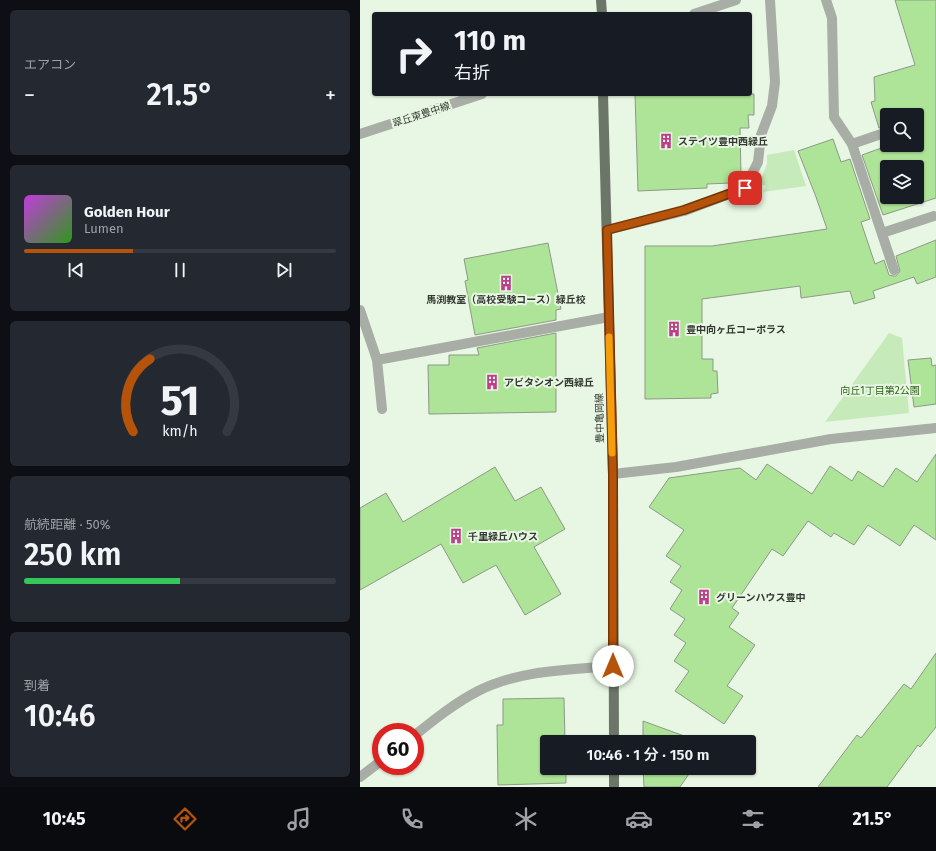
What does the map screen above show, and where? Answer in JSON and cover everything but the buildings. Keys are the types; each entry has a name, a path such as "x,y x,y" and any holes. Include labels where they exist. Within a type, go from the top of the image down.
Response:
{"main road":[{"path":"601,0 602,12"},
{"name":"豊中亀岡線","path":"603,96 613,474 614,735"},
{"path":"614,775 614,787"}],"street":[{"path":"700,12 736,0"},
{"path":"607,230 684,210 745,188 758,162 761,135 772,106 775,82 770,0"},
{"path":"826,0 832,18 834,117 852,144 894,270"},
{"name":"翠丘東豊中線","path":"360,134 476,96"},
{"path":"852,144 880,134"},
{"path":"882,234 934,216"},
{"path":"360,310 377,360 382,409"},
{"path":"377,360 609,317"},
{"path":"613,474 676,467 831,439 936,428"},
{"path":"424,728 450,708 479,691 493,685 536,673 613,666"},
{"path":"360,777 372,768"}],"green space":[{"path":"794,150 806,186 763,192 766,186 759,184 767,164 767,155"},
{"name":"向丘1丁目第2公園","path":"889,333 902,338 909,413 825,422"}],"slow traffic":[{"path":"609,337 612,453"}],"place":[{"name":"ステイツ豊中西緑丘","path":"666,141"},
{"name":"馬渕教室（高校受験コース）緑丘校","path":"506,283"},
{"name":"豊中向ヶ丘コーポラス","path":"674,329"},
{"name":"アビタシオン西緑丘","path":"492,382"},
{"name":"千里緑丘ハウス","path":"456,536"},
{"name":"グリーンハウス豊中","path":"704,597"}],"route":[{"path":"613,666 613,474 607,230 684,210 745,188"}]}
